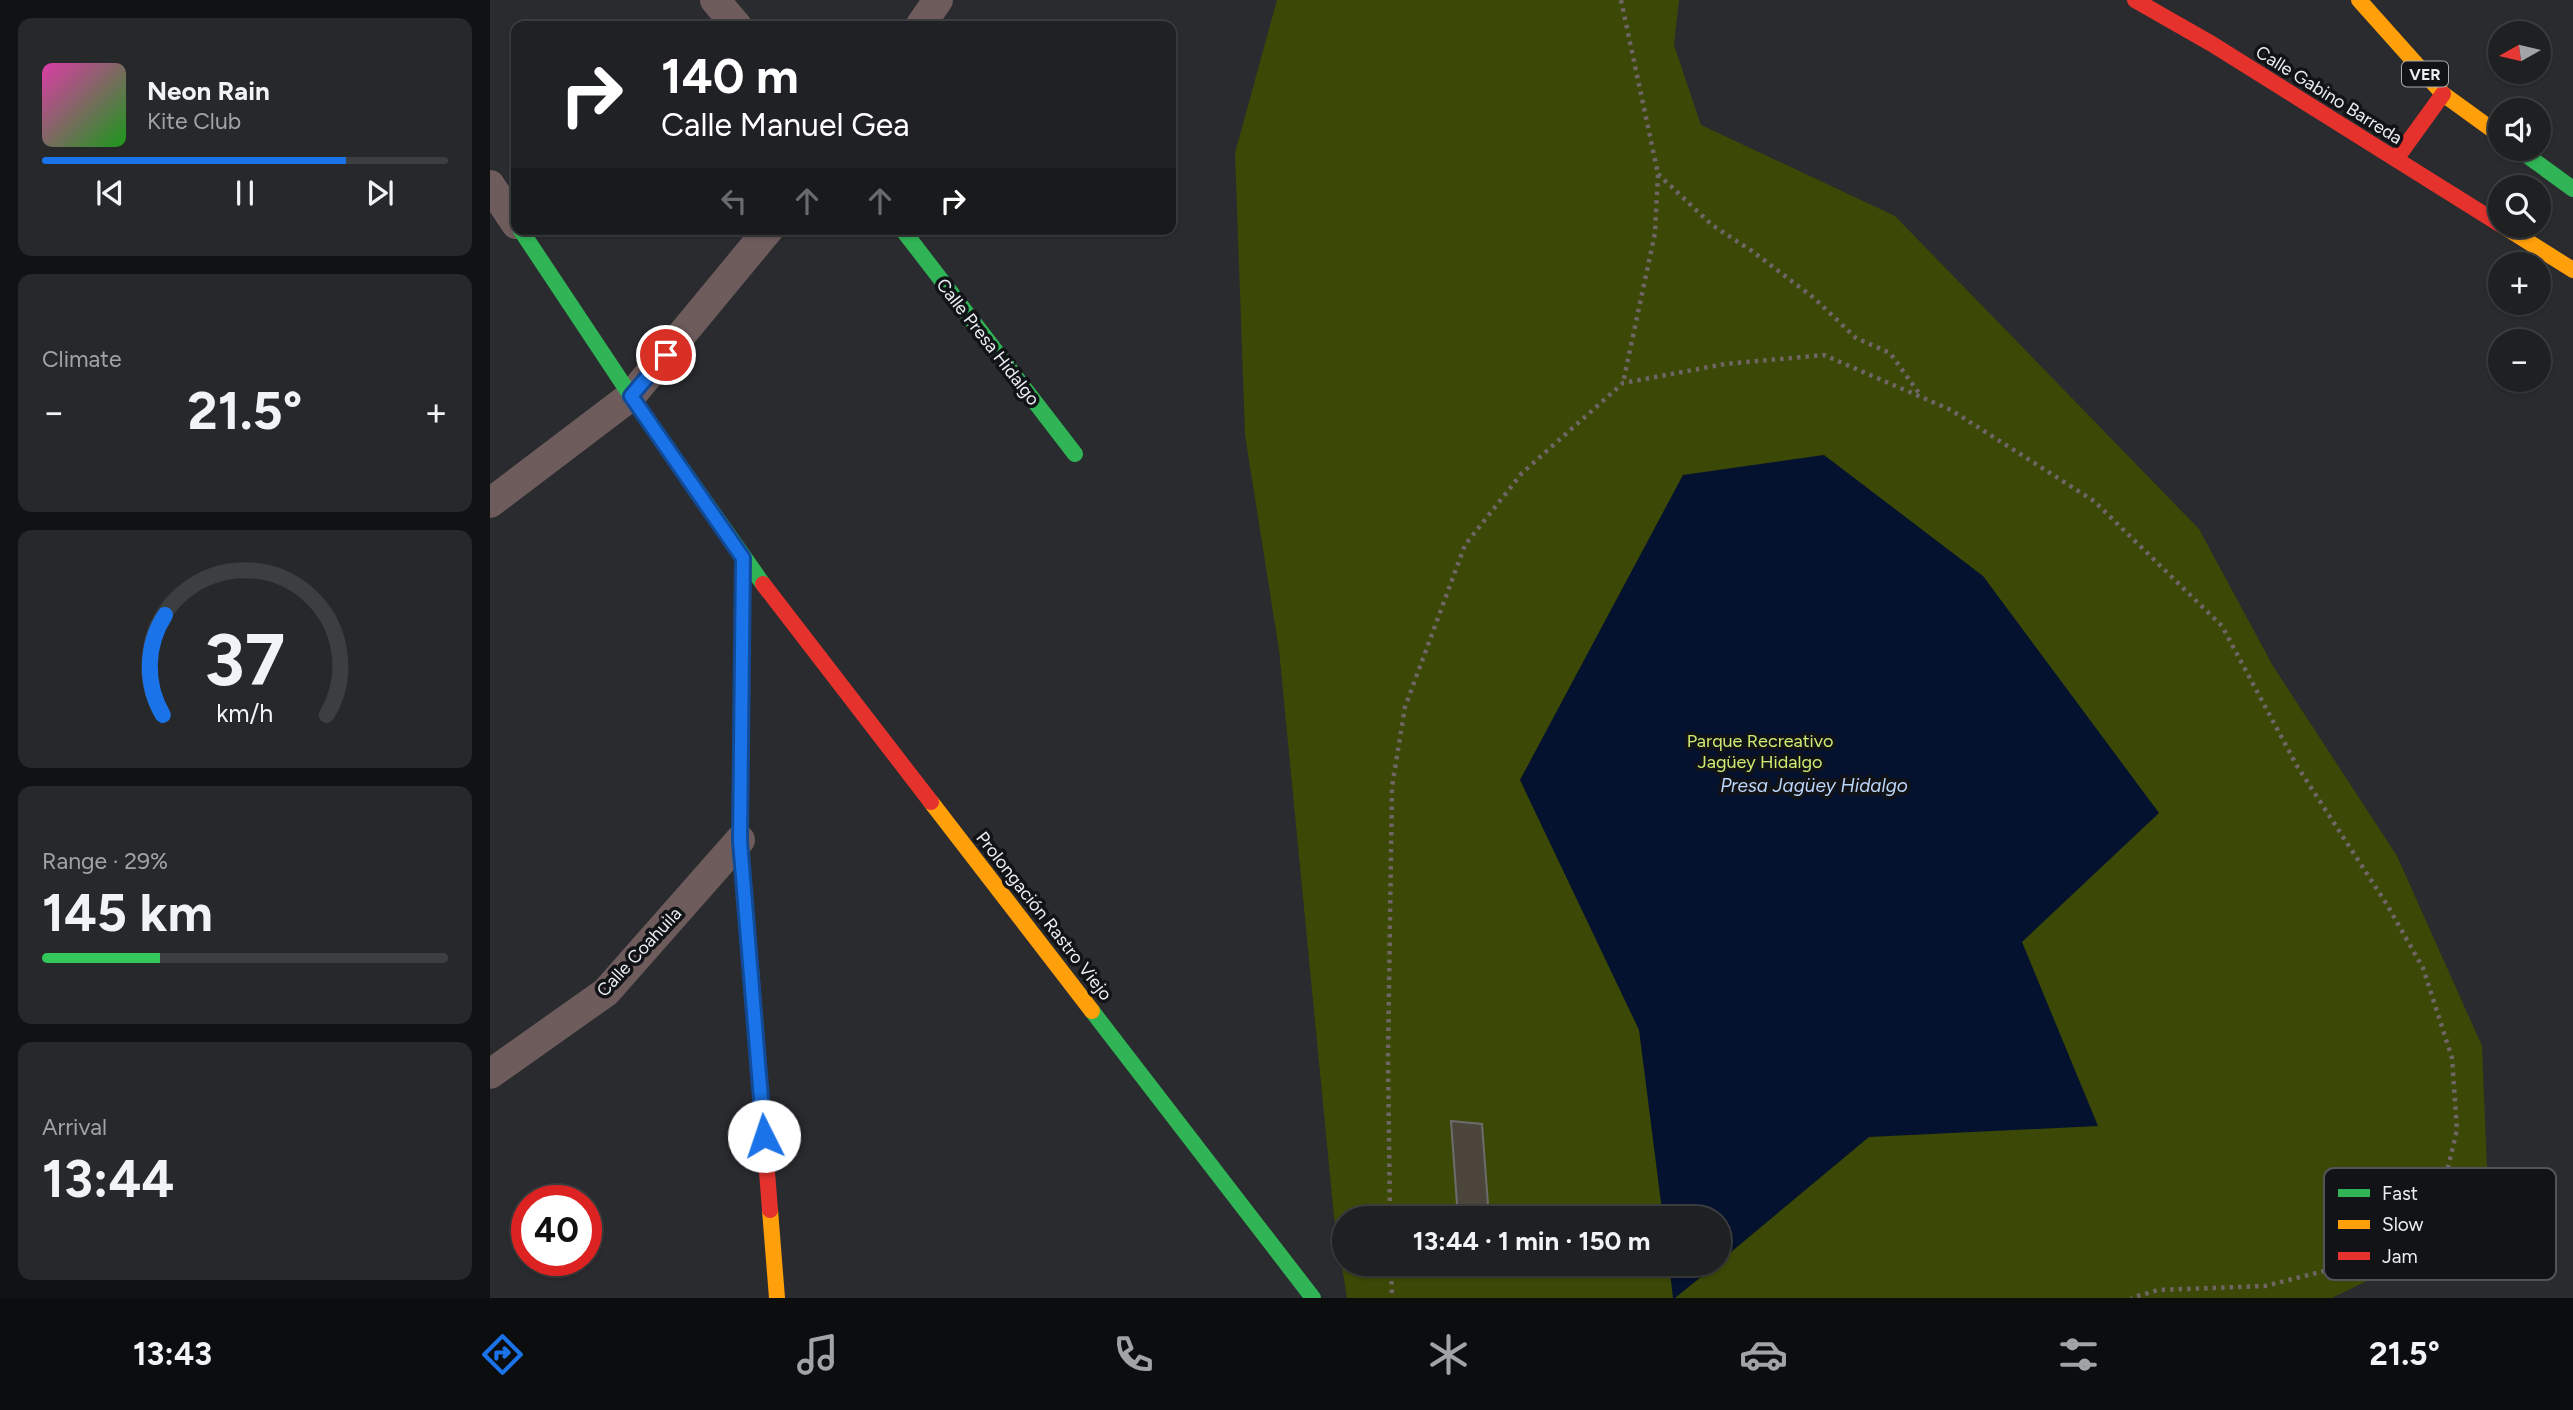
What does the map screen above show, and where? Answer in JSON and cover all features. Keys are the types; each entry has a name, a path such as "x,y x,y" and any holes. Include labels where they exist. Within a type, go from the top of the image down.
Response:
{"street":[{"path":"715,0 733,21"},
{"path":"923,21 938,0"},
{"name":"Calle Gabino Barreda","path":"2135,0 2212,44 2488,216"},
{"name":"VER","path":"2359,0 2442,94 2488,127"},
{"path":"2396,159 2442,94"},
{"path":"2534,161 2573,189"},
{"path":"490,185 511,216"},
{"name":"Prolongación Rastro Viejo","path":"524,235 743,558 1313,1298"},
{"path":"490,503 631,396 764,235"},
{"name":"Calle Presa Hidalgo","path":"907,235 1075,454"},
{"name":"Calle Gabino Barreda","path":"2523,238 2573,270"},
{"path":"743,558 740,841 777,1298"},
{"name":"Calle Coahuila","path":"490,1074 606,992 740,841"}],"path":[{"path":"1621,0 1658,174 1655,233 1623,383"},
{"path":"1658,174 1712,225 1752,251 1814,298 1856,338 1889,353 1921,397"},
{"path":"1390,1206 1388,1044 1392,786 1405,707 1465,545 1522,473 1623,383 1725,364 1824,355 1951,410 2094,501 2222,626 2297,765 2386,904 2423,968 2452,1058 2457,1130 2448,1168"},
{"path":"2131,1298 2158,1290 2265,1286 2324,1271"},
{"path":"1391,1276 1392,1298"}],"green space":[{"name":"Parque Recreativo Jagüey Hidalgo","path":"1277,0 1679,0 1674,45 1701,125 1895,216 2199,529 2273,666 2397,856 2482,1046 2487,1168 2324,1168 2324,1280 2369,1280 2332,1298 1347,1298 1343,1276 1731,1276 1731,1206 1333,1206 1279,650 1245,435 1235,153"}],"water":[{"name":"Presa Jagüey Hidalgo","path":"1824,455 1983,576 2159,813 2022,942 2098,1126 1869,1137 1731,1252 1731,1206 1661,1206 1639,1030 1520,780 1683,475"},
{"path":"1670,1276 1702,1276 1675,1298"}],"building":[{"path":"1451,1121 1482,1124 1488,1206 1457,1206"}],"traffic: fast":[{"path":"2534,161 2573,189"},
{"path":"524,235 631,396 763,584"},
{"path":"907,235 1075,454"},
{"path":"1092,1011 1313,1298"}],"traffic: slow":[{"path":"2359,0 2443,94 2488,127"},
{"path":"2522,238 2573,270"},
{"path":"743,558 740,840 753,995"},
{"path":"931,802 1092,1011"},
{"path":"770,1210 777,1298"}],"traffic: jam":[{"path":"2135,0 2212,44 2488,217"},
{"path":"2396,159 2443,94"},
{"path":"763,584 931,802"},
{"path":"753,995 770,1210"}],"route":[{"path":"666,355 631,396 743,558 740,841 764,1136"}]}
